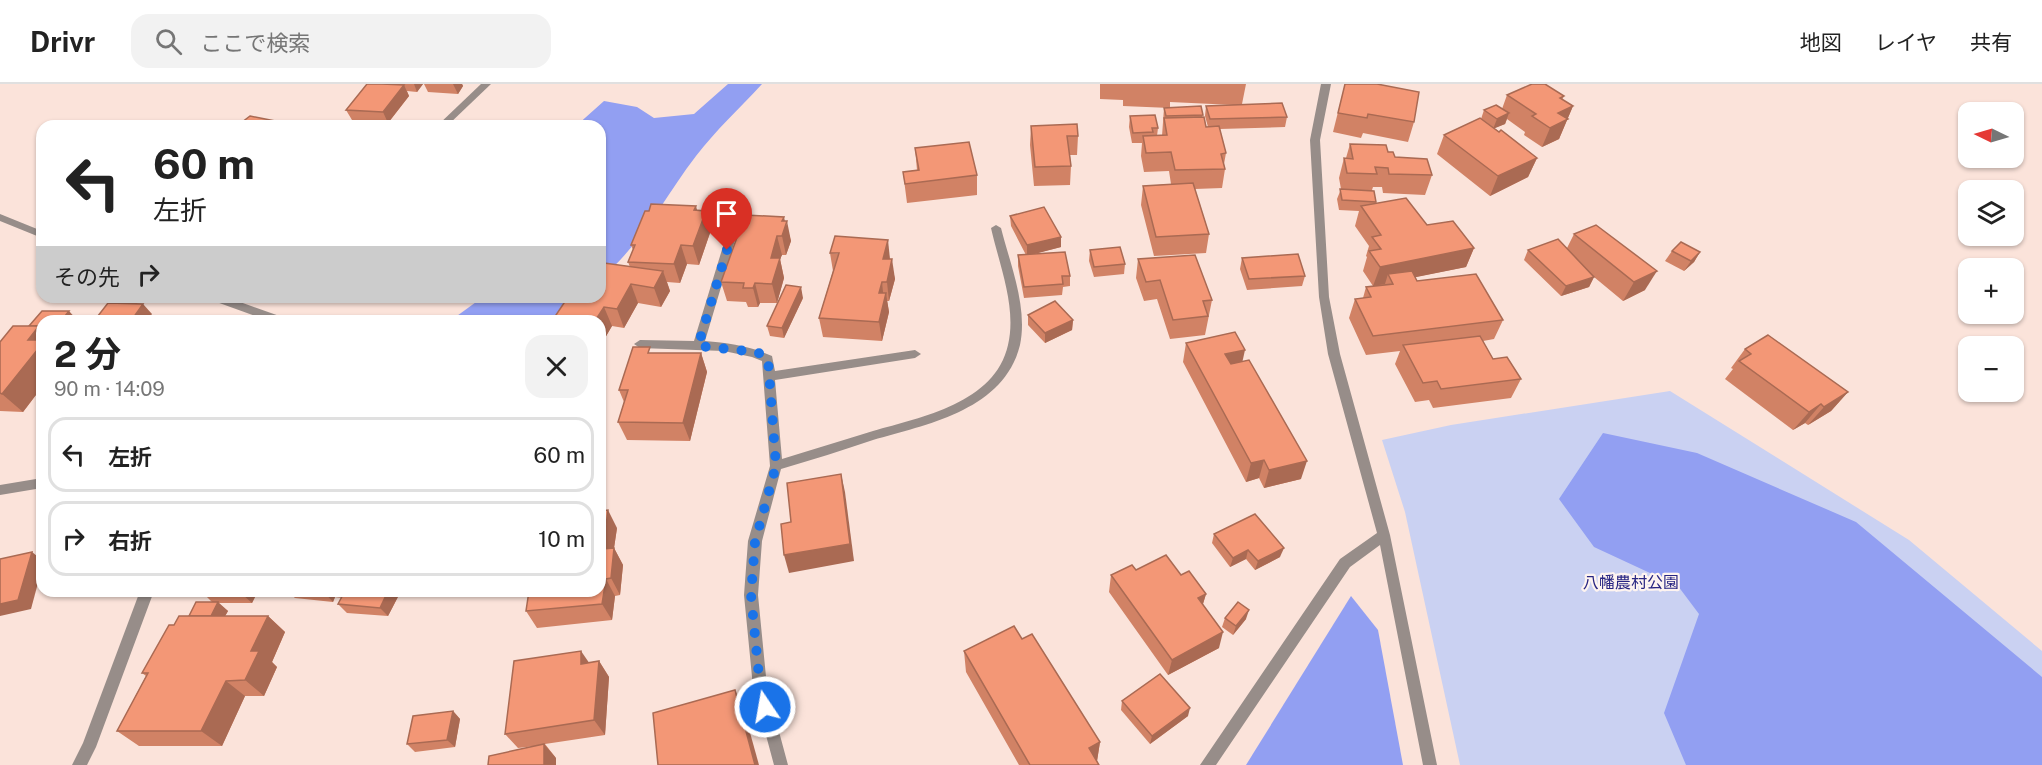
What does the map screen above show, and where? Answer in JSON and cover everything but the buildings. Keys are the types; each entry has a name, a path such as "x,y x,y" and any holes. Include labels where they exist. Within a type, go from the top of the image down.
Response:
{"street":[{"path":"448,120 486,84"},
{"path":"1326,84 1315,140 1324,297 1334,354 1384,535 1430,765"},
{"path":"0,217 36,232"},
{"path":"776,466 946,414 1000,376 1010,361 1016,319 996,228"},
{"path":"698,346 733,230"},
{"path":"232,303 264,315"},
{"path":"640,344 698,346 757,352 768,359 776,466 755,542 751,595 760,687 781,765"},
{"path":"771,376 915,354"},
{"path":"0,490 36,484"},
{"path":"1207,765 1345,563 1384,535"},
{"path":"79,765 89,747 145,597"}],"green space":[{"name":"八幡農村公園","path":"1670,391 1909,540 2042,651 2042,765 1460,765 1405,512 1382,440 1451,425"}],"shaded area":[{"path":"728,84 762,84 704,146 641,236 606,273 606,120 583,120 604,101 637,107 654,118 694,114"},
{"path":"475,303 572,303 557,315 458,315"},
{"path":"1603,433 1697,453 1856,522 2042,677 2042,765 1686,765 1664,713 1699,614 1678,586 1594,547 1559,499"},
{"path":"1351,596 1378,630 1403,765 1246,765"}],"route":[{"path":"727,250 698,346 757,352 768,359 773,394 776,466 764,501 755,542 751,595 760,687 765,707"}]}
